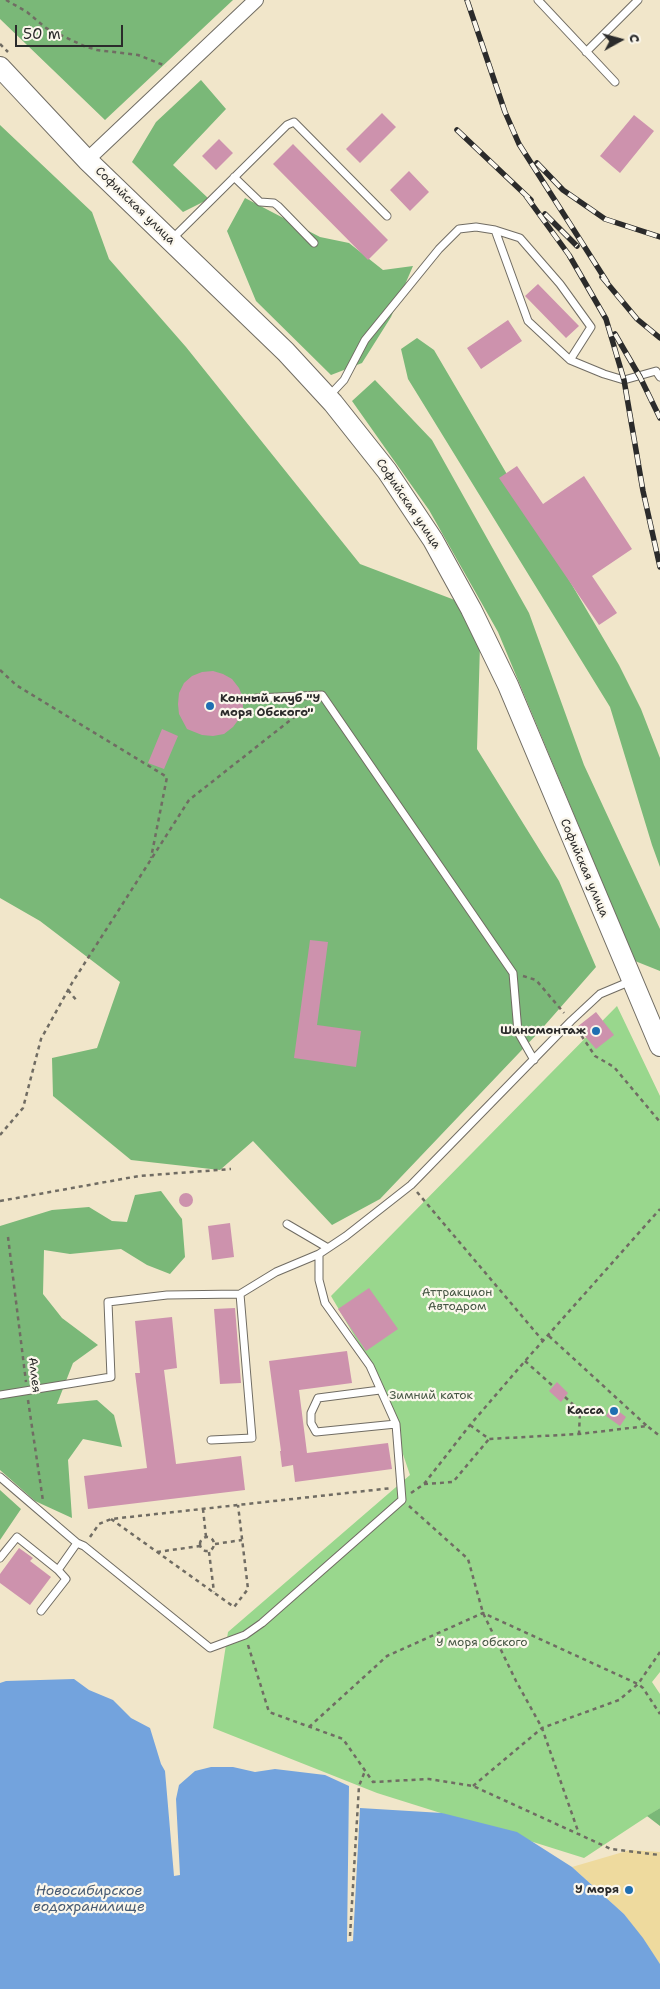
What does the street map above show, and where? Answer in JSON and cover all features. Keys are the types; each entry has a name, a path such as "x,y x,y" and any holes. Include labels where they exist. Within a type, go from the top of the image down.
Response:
{"main road":[{"name":"Софийская улица","path":"7,63 88,160 286,352 387,471 433,540 472,609 508,685 660,1046"}],"street":[{"path":"88,160 256,0"}],"lane":[{"path":"538,0 615,82"},
{"path":"586,52 638,0"},
{"path":"170,240 287,125 294,122 387,216"},
{"path":"234,177 260,202 278,206 314,243"},
{"path":"327,398 344,380 365,340 439,249 459,229 494,230 520,238 560,284 591,327 570,360"},
{"path":"494,230 528,321 570,360 624,380 656,372 660,377"},
{"path":"256,698 322,695 514,973 518,1032 534,1060"},
{"path":"0,1395 111,1377 108,1302 167,1295 240,1294 276,1272 319,1254 346,1236 411,1186 571,1021 600,994 631,980"},
{"path":"288,1224 328,1248"},
{"path":"0,1477 210,1648 245,1635 262,1623 402,1500 396,1424 370,1366 326,1303 319,1280 319,1254"},
{"path":"211,1440 252,1438 240,1294"},
{"path":"380,1390 318,1398 311,1413 311,1423 316,1432 396,1424"},
{"path":"0,1558 17,1538 58,1570 66,1579 41,1610"},
{"path":"58,1570 80,1544"}],"path":[{"path":"6,0 27,12 46,28 84,46 97,50 138,55 181,72"},
{"path":"0,44 7,63"},
{"path":"0,670 16,685 167,777 151,859"},
{"path":"0,1135 23,1108 41,1039 67,990 189,800 322,695"},
{"path":"514,973 536,980 571,1021 595,1056 614,1067 660,1122"},
{"path":"67,990 77,1001"},
{"path":"0,1201 139,1176 231,1169"},
{"path":"411,1186 543,1341"},
{"path":"579,1834 542,1728 516,1680 484,1613 468,1559 402,1500 424,1484 470,1425 660,1209"},
{"name":"Аллея","path":"8,1237 27,1391 46,1516"},
{"path":"548,1336 660,1436"},
{"path":"525,1361 554,1386"},
{"path":"565,1397 580,1410 580,1434"},
{"path":"470,1425 489,1439 580,1434 647,1426"},
{"path":"424,1484 453,1482 489,1439"},
{"path":"80,1544 99,1524 110,1519 401,1487"},
{"path":"110,1519 234,1607 248,1589 238,1505"},
{"path":"203,1509 206,1537"},
{"path":"206,1537 213,1540 215,1544"},
{"path":"200,1546 202,1539 206,1537"},
{"path":"215,1544 242,1540"},
{"path":"209,1552 215,1544"},
{"path":"156,1552 200,1546"},
{"path":"200,1546 202,1550 209,1552"},
{"path":"209,1552 214,1593"},
{"path":"309,1727 387,1656 484,1613 638,1684 643,1688 660,1714"},
{"path":"245,1635 269,1712 343,1739 373,1782 429,1779 474,1786 611,1849 660,1854"},
{"path":"474,1786 542,1728 619,1700 638,1684 660,1652"},
{"path":"350,1936 359,1786 365,1771"}],"green space":[{"path":"0,0 233,0 105,120 0,19"},
{"path":"201,80 226,109 173,165 209,199 183,212 132,162 156,122"},
{"path":"0,125 92,212 109,259 186,347 360,564 481,610 477,749 559,881 596,967 538,1033 380,1199 332,1225 253,1141 220,1170 131,1160 53,1096 52,1058 97,1048 120,982 40,921 0,898"},
{"path":"245,198 320,237 349,243 383,270 413,266 391,317 362,363 331,375 256,301 227,231"},
{"path":"417,338 434,350 619,665 641,709 660,758 660,867 610,707 408,379 401,349"},
{"path":"375,380 432,440 529,613 584,765 660,929 660,971 635,961 498,632 429,510 352,401"},
{"name":"У моря обского","path":"617,1006 660,1096 660,1672 652,1682 660,1694 660,1808 584,1858 377,1793 213,1728 228,1632 410,1475 375,1371 331,1296"},
{"path":"161,1191 182,1219 185,1257 170,1274 147,1265 121,1249 70,1254 44,1250 43,1294 62,1318 98,1345 73,1363 57,1404 97,1400 114,1415 122,1447 83,1439 68,1460 72,1518 35,1501 0,1470 0,1226 52,1210 89,1207 112,1221 127,1222 135,1195"},
{"path":"0,1490 21,1509 0,1540"},
{"path":"660,1808 660,1826 647,1816"}],"sand":[{"name":"У моря","path":"630,1850 660,1852 660,1964 624,1914 572,1867"}],"water":[{"name":"Новосибирское водохранилище","path":"74,1679 89,1690 113,1700 131,1718 150,1728 165,1771 174,1876 180,1875 176,1799 179,1785 195,1771 211,1767 233,1767 255,1772 275,1769 325,1775 349,1786 347,1942 353,1941 360,1808 442,1813 517,1832 572,1867 624,1914 643,1938 660,1964 660,1989 0,1989 0,1683 6,1681"}],"building":[{"path":"382,113 396,127 360,163 346,149"},
{"path":"634,115 654,131 620,173 600,156"},
{"path":"219,139 233,153 216,170 202,156"},
{"path":"293,144 388,240 368,260 273,164"},
{"path":"409,171 429,192 410,211 390,190"},
{"path":"538,284 579,326 566,338 525,296"},
{"path":"508,320 522,341 481,369 467,348"},
{"path":"517,466 543,504 584,476 632,549 592,576 617,613 599,625 499,478"},
{"name":"Конный клуб \"У моря Обского\"","path":"213,671 232,679 239,688 243,698 243,709 233,727 224,734 213,736 202,735 187,729 179,714 178,704 179,693 184,683 192,676 202,672"},
{"path":"162,729 178,736 164,769 148,763"},
{"path":"310,940 328,942 317,1025 361,1031 356,1067 294,1058"},
{"name":"Шиномонтаж","path":"596,1012 614,1035 596,1049 577,1027"},
{"path":"186,1193 191,1195 193,1200 191,1205 186,1207 181,1205 179,1200 181,1195"},
{"path":"230,1223 234,1257 212,1260 208,1226"},
{"path":"369,1288 398,1329 366,1351 338,1309"},
{"path":"235,1308 241,1383 220,1384 214,1309"},
{"path":"172,1317 177,1368 164,1370 176,1464 241,1456 245,1490 88,1509 84,1476 147,1468 135,1373 140,1373 135,1321"},
{"path":"347,1351 352,1383 299,1390 307,1453 388,1443 392,1469 295,1482 293,1465 282,1467 269,1361"},
{"path":"557,1382 568,1393 561,1402 549,1391"},
{"name":"Касса","path":"612,1406 626,1417 620,1426 606,1416"},
{"path":"19,1548 33,1558 30,1561 51,1577 30,1605 0,1583 0,1574"}],"railway":[{"path":"467,0 505,112 519,144 607,282"},
{"path":"457,130 531,200"},
{"path":"537,163 563,190 605,219 660,237"},
{"path":"526,196 569,255 606,319 624,380 643,491 660,567"},
{"path":"545,214 577,246"},
{"path":"602,277 637,319 660,338"},
{"path":"615,334 640,377 660,418"}],"place":[{"name":"Конный клуб \"У моря Обского\"","path":"210,706"},
{"name":"Шиномонтаж","path":"596,1031"},
{"name":"Касса","path":"614,1411"},
{"name":"У моря","path":"629,1890"}],"park label":[{"name":"Аттракцион Автодром","path":"457,1300"},
{"name":"Зимний каток","path":"431,1396"}]}
